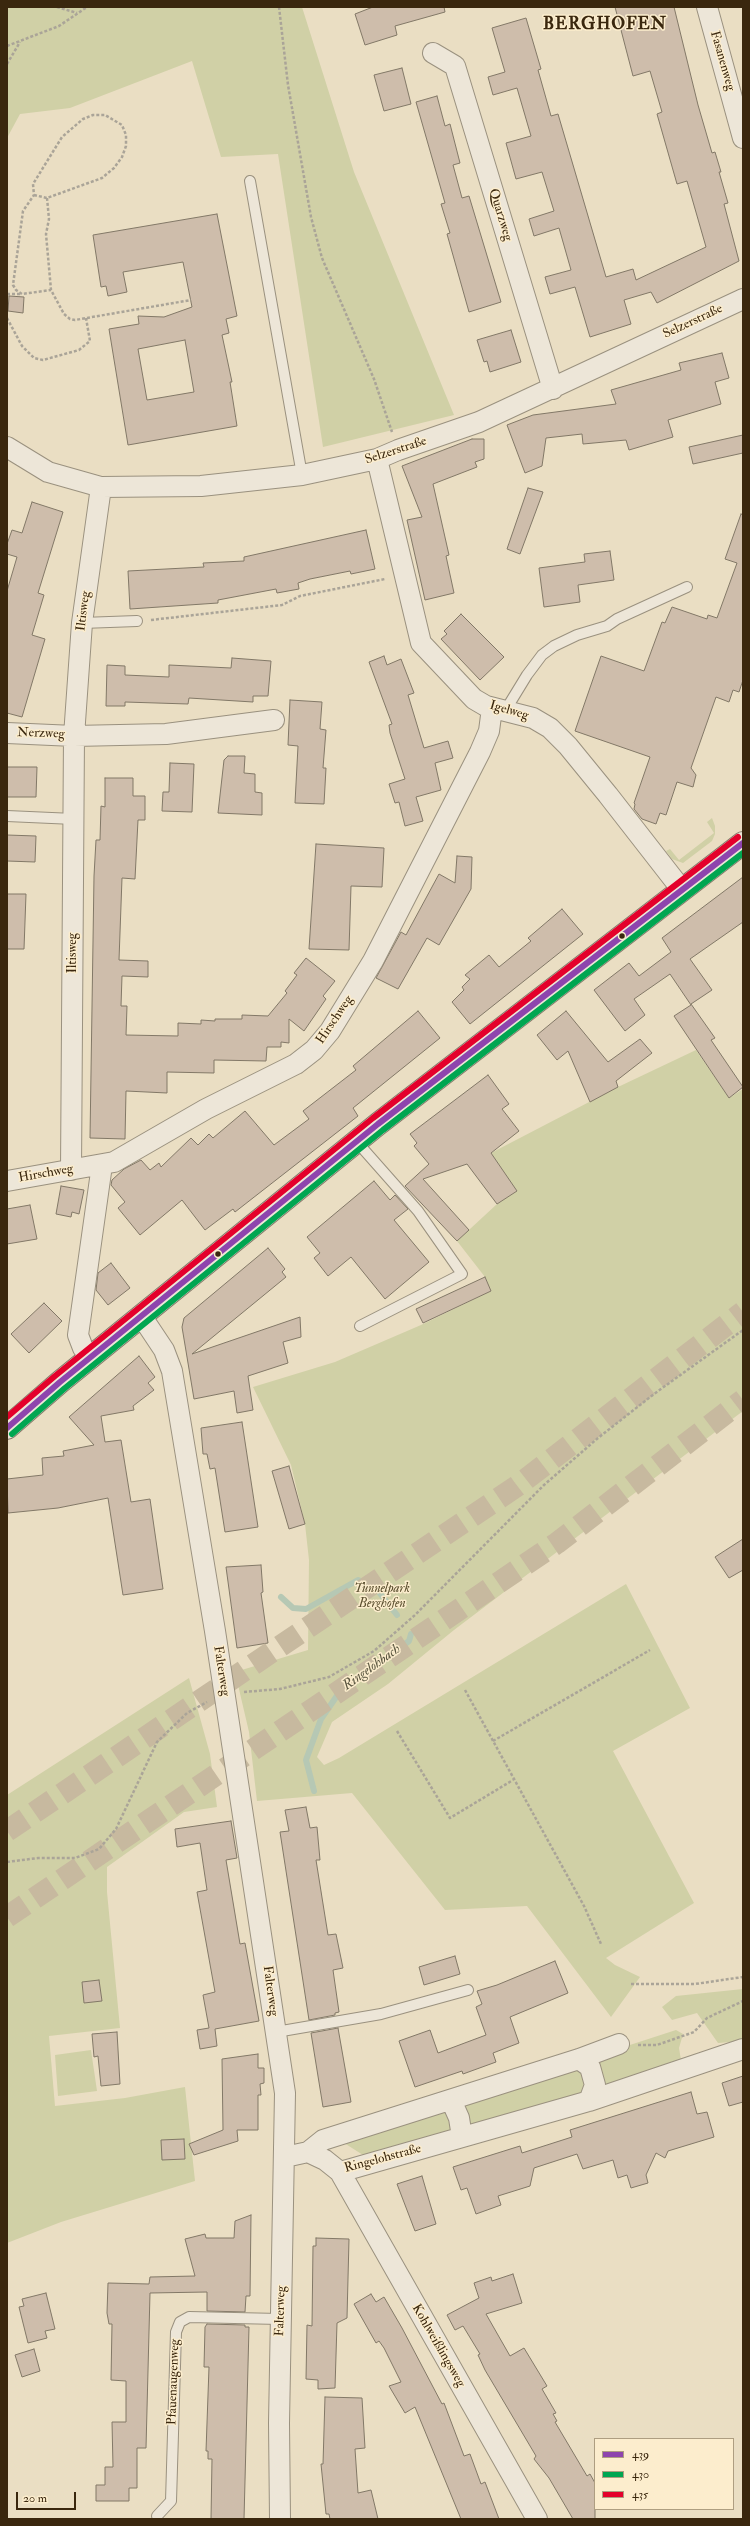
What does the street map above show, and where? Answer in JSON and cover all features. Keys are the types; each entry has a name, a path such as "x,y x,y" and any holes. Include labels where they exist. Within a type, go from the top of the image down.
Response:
{"street":[{"name":"Fasanenweg","path":"706,7 743,138"},
{"name":"Quarzweg","path":"433,53 455,66 553,389"},
{"name":"Selzerstraße","path":"7,447 48,472 101,488 201,486 302,475 377,459 398,450 479,422 553,389 743,299"},
{"name":"Igelweg","path":"377,459 421,643 474,699 499,710 533,718 550,728 568,746 682,890"},
{"name":"Iltisweg","path":"71,1170 74,736 82,623 101,488"},
{"name":"Hirschweg","path":"7,1181 114,1162 206,1109 296,1064 314,1050 330,1031 372,961 480,752 499,710"},
{"path":"74,736 166,734 274,720"},
{"name":"Nerzweg","path":"7,733 74,736"},
{"path":"7,1428 357,1142 743,843"},
{"path":"91,1358 83,1348 78,1335 102,1165"},
{"name":"Falterweg","path":"142,1317 164,1350 172,1371 225,1693 285,2093 285,2157 280,2319 280,2519"},
{"path":"285,2157 308,2152 323,2140 579,2059 619,2044"},
{"name":"Ringelohstraße","path":"308,2152 325,2160 340,2172 589,2101 743,2049"},
{"path":"579,2059 590,2067 595,2085 589,2101"},
{"path":"451,2100 459,2118 462,2137"},
{"name":"Kohlweißlingsweg","path":"340,2172 537,2519"}],"lane":[{"path":"250,181 302,475"},
{"path":"499,710 542,655 554,646 577,635 607,626 617,619 687,587"},
{"path":"82,623 137,621"},
{"path":"7,816 74,819"},
{"path":"357,1142 418,1211 462,1274 360,1326"},
{"name":"Falterweg","path":"276,2032 381,2014 468,1990"},
{"name":"Pfauenaugenweg","path":"157,2516 171,2501 176,2332 180,2322 189,2317 280,2319"}],"path":[{"path":"58,7 77,14"},
{"path":"7,46 58,26 88,7"},
{"path":"279,7 288,85 311,217 322,258 374,379 398,450"},
{"path":"7,64 20,42"},
{"path":"22,294 16,290 12,277 23,211 34,195 33,184 62,137 83,119 93,115 105,115 122,125 126,135 126,146 122,157 114,168 102,178 47,198 34,195"},
{"path":"47,198 49,219 46,234 51,290 64,314 70,319 86,318 191,300"},
{"path":"7,294 22,294 51,290"},
{"path":"7,318 22,346 34,358 43,360 79,350 90,341 86,318"},
{"path":"137,621 282,605 300,596 369,583"},
{"path":"7,1862 38,1858 75,1858 99,1849 116,1829 156,1742 187,1713 225,1693 280,1689 308,1684 329,1677 374,1651 415,1615 544,1485 598,1438 654,1394 743,1330"},
{"path":"493,1741 650,1650"},
{"path":"465,1690 513,1780 584,1906 601,1944"},
{"path":"397,1731 450,1818 513,1780"},
{"path":"631,1984 695,1984 743,1977"},
{"path":"619,2044 657,2045 694,2032 706,2018 743,2002"}],"green space":[{"path":"7,7 302,7 354,172 454,415 323,447 278,154 221,157 192,61 70,108 20,114 7,138"},
{"path":"712,818 715,826 715,834 712,841 683,863 672,859 666,851 670,849 679,860 714,833 707,822"},
{"name":"Tunnelpark Berghofen","path":"696,1050 729,1098 743,1089 743,1411 454,1630 388,1684 332,1722 317,1757 324,1765 339,1758 626,1584 690,1708 613,1751 694,1903 606,1958 615,1965 640,1977 611,2017 527,1906 445,1910 352,1793 257,1801 249,1732 235,1672 308,1650 309,1560 305,1524 291,1465 253,1387 335,1362 421,1325 491,1291 485,1277 457,1241 497,1204 517,1191 491,1153 618,1087"},
{"path":"189,1678 210,1754 217,1807 184,1812 107,1867 107,1892 120,2028 49,2036 55,2106 125,2098 185,2087 195,2181 61,2222 7,2243 7,1795"},
{"path":"743,1989 743,2041 718,2043 697,2013 672,2020 662,2007 676,1996"},
{"path":"676,2030 683,2034 679,2048 681,2060 604,2088 596,2056"},
{"path":"91,2050 97,2091 58,2096 55,2055"},
{"path":"572,2066 584,2069 588,2085 579,2097 471,2130 462,2103"},
{"path":"447,2109 452,2134 379,2154 363,2155 341,2141"}],"building":[{"path":"373,7 444,7 445,12 395,26 397,35 365,45 355,14"},
{"path":"615,7 674,7 698,105 712,153 715,152 721,172 719,172 728,203 724,204 739,261 657,303 651,292 624,300 631,324 590,337 575,287 550,294 545,277 571,270 559,228 534,236 529,219 554,211 542,172 516,179 506,143 531,136 517,88 493,95 488,77 505,72 492,28 526,18 541,69 538,70 551,116 558,114 606,277 633,269 636,280 706,247 687,181 677,184 657,114 662,112 650,71 633,76"},
{"path":"402,68 411,104 384,111 374,75"},
{"path":"437,96 445,126 450,124 460,163 453,165 462,198 469,196 501,302 469,312 447,234 450,233 441,204 445,203 416,102"},
{"path":"217,214 237,316 226,319 229,333 222,335 232,382 230,382 237,426 128,445 109,329 139,324 138,316 164,317 192,307 183,262 123,272 127,292 108,296 106,286 101,287 93,235","holes":["185,340 194,392 147,400 138,349"]},
{"path":"9,296 24,297 23,313 8,311"},
{"path":"511,330 521,362 490,372 487,361 484,362 477,340"},
{"path":"722,353 729,378 715,382 721,404 668,420 673,437 629,450 626,440 583,444 582,434 546,438 542,466 525,473 507,425 533,415 616,404 611,390 681,370 679,363"},
{"path":"743,435 743,453 693,464 689,447"},
{"path":"472,439 484,439 484,459 475,462 477,467 433,484 449,555 446,556 454,593 425,600 407,520 422,517 402,466"},
{"path":"528,488 543,492 520,554 507,549"},
{"path":"32,502 63,512 38,593 44,595 32,635 45,639 22,717 7,713 7,591 17,557 7,554 7,544 12,530 22,533"},
{"path":"741,514 743,515 743,680 739,692 733,690 729,702 716,697 691,768 696,775 693,787 677,782 666,815 660,813 656,824 642,819 634,809 634,803 650,757 575,731 601,656 644,671 662,622 665,623 672,607 707,619 708,615 717,618 737,563 725,559"},
{"path":"366,530 375,569 351,574 350,571 310,579 298,583 299,589 277,593 276,589 218,600 218,603 130,609 128,571 204,567 203,563 244,561 244,557"},
{"path":"610,551 614,580 578,585 580,602 544,607 539,568 585,562 584,554"},
{"path":"461,614 504,657 480,680 441,639 447,634 444,631"},
{"path":"384,656 387,665 401,659 414,693 408,695 424,748 448,741 453,758 435,763 441,790 416,797 423,821 405,826 399,802 395,803 389,784 405,779 390,733 389,725 392,724 369,662"},
{"path":"232,658 271,661 268,696 253,696 253,702 189,698 188,704 125,702 125,706 106,706 107,665 125,666 125,675 169,677 169,665 231,668"},
{"path":"290,700 322,702 320,729 326,730 323,768 326,768 324,804 295,803 298,746 288,745"},
{"path":"228,756 245,756 244,773 255,774 255,792 262,793 262,815 218,813 224,760"},
{"path":"170,763 194,764 192,812 162,811 163,792 169,792"},
{"path":"7,767 37,767 36,797 7,797"},
{"path":"105,778 133,778 133,796 145,796 145,820 138,820 135,879 122,878 119,960 148,961 148,977 122,976 121,1006 127,1006 126,1035 178,1036 178,1023 201,1024 201,1020 215,1021 215,1019 242,1019 242,1015 268,1016 287,993 285,991 297,975 294,973 306,958 335,981 323,996 326,999 304,1031 289,1019 289,1043 281,1042 281,1047 267,1047 266,1061 214,1060 214,1073 167,1072 167,1093 126,1091 125,1139 90,1138 94,876 96,840 100,840 101,806 105,807"},
{"path":"7,835 36,836 35,862 7,861"},
{"path":"316,844 384,848 382,887 351,886 349,950 309,949"},
{"path":"457,856 472,857 471,889 439,945 427,938 398,989 376,978 401,932 406,935 439,874 455,883"},
{"path":"743,877 743,922 690,959 712,990 691,1004 715,1038 711,1040 743,1087 729,1098 674,1016 691,1005 670,974 634,999 645,1015 625,1031 594,990 629,963 639,976 671,952 662,938"},
{"path":"7,894 26,894 24,949 7,949"},
{"path":"562,909 583,934 470,1024 452,1002 464,990 462,987 470,979 465,975 489,955 499,967 531,941 528,938"},
{"path":"418,1011 440,1038 353,1108 358,1116 235,1212 233,1209 205,1230 182,1200 140,1235 118,1208 125,1202 111,1185 112,1180 124,1169 141,1160 150,1170 159,1163 161,1167 191,1138 198,1145 209,1134 213,1138 245,1111 274,1145 309,1119 303,1111 356,1070 353,1066"},
{"path":"566,1011 608,1062 640,1039 652,1053 616,1081 618,1087 590,1102 568,1051 557,1060 537,1035"},
{"path":"488,1075 509,1104 502,1109 519,1131 491,1153 517,1191 497,1204 467,1164 423,1179 469,1230 457,1241 405,1186 429,1164 414,1146 417,1143 410,1134"},
{"path":"374,1181 390,1200 395,1195 408,1209 394,1220 429,1262 385,1299 351,1257 328,1276 314,1258 320,1253 307,1237"},
{"path":"61,1186 84,1190 79,1214 72,1212 71,1217 56,1214"},
{"path":"30,1205 37,1239 7,1244 7,1209"},
{"path":"268,1248 285,1269 282,1272 286,1277 192,1354 300,1317 301,1337 283,1342 288,1363 248,1376 253,1410 237,1413 234,1391 194,1399 182,1327 184,1318"},
{"path":"111,1263 130,1288 108,1305 96,1290 98,1273"},
{"path":"485,1277 491,1291 423,1323 416,1309"},
{"path":"44,1303 62,1321 29,1353 11,1334"},
{"path":"139,1356 155,1377 148,1383 154,1390 133,1406 134,1410 101,1416 105,1442 121,1440 131,1502 150,1499 163,1589 123,1595 108,1498 58,1508 8,1513 7,1479 43,1475 42,1458 64,1456 63,1451 94,1445 69,1417"},
{"path":"242,1422 258,1527 225,1532 215,1468 210,1469 207,1454 203,1454 201,1428"},
{"path":"289,1466 305,1524 289,1529 272,1471"},
{"path":"743,1539 743,1570 729,1578 715,1557"},
{"path":"261,1565 263,1592 261,1593 268,1643 237,1648 226,1567"},
{"path":"306,1807 310,1828 317,1827 320,1860 316,1860 328,1935 336,1934 343,1968 333,1970 339,2012 335,2013 335,2015 309,2020 280,1832 289,1831 285,1810"},
{"path":"231,1821 237,1858 226,1860 240,1944 245,1943 259,2021 215,2029 217,2046 200,2049 197,2030 209,2028 203,1995 215,1992 197,1892 207,1890 200,1843 177,1847 175,1829"},
{"path":"455,1956 460,1974 424,1985 419,1967"},
{"path":"555,1961 568,1993 510,2017 519,2043 493,2053 496,2062 463,2074 462,2071 415,2087 399,2041 430,2030 438,2053 486,2035 476,2007 482,2004 477,1991 497,1985"},
{"path":"99,1980 102,2001 84,2003 82,1982"},
{"path":"338,2028 351,2102 323,2107 311,2033"},
{"path":"117,2032 120,2084 101,2086 98,2056 94,2057 92,2034"},
{"path":"258,2054 258,2068 264,2068 264,2083 260,2084 261,2095 258,2095 258,2130 237,2130 238,2141 194,2155 189,2144 223,2130 222,2059"},
{"path":"743,2076 743,2102 729,2106 722,2083"},
{"path":"691,2092 697,2114 707,2112 714,2137 668,2151 665,2158 656,2153 646,2175 648,2183 631,2188 627,2175 618,2178 613,2160 583,2169 577,2154 534,2168 530,2186 498,2196 501,2205 476,2214 467,2188 461,2190 453,2167 520,2146 522,2153 572,2137 570,2130"},
{"path":"184,2139 185,2159 162,2160 161,2140"},
{"path":"422,2176 436,2224 415,2231 397,2184"},
{"path":"251,2215 250,2296 246,2296 245,2312 207,2311 207,2292 150,2293 146,2448 137,2448 137,2488 129,2488 129,2501 96,2501 96,2485 105,2485 105,2467 113,2467 112,2422 126,2422 126,2381 111,2380 112,2324 109,2324 107,2313 108,2283 149,2284 150,2277 195,2276 185,2239 205,2234 206,2238 234,2238 235,2221"},
{"path":"316,2238 349,2239 347,2318 337,2323 335,2388 318,2389 318,2380 306,2379 307,2325 312,2326 313,2246 316,2246"},
{"path":"513,2274 522,2303 486,2314 510,2356 524,2348 547,2386 542,2389 556,2413 553,2414 557,2421 555,2422 587,2476 590,2474 594,2481 595,2519 573,2519 549,2478 534,2459 536,2456 485,2370 478,2355 480,2354 463,2326 455,2330 447,2315 479,2298 474,2283 491,2277 492,2281"},
{"path":"46,2293 55,2329 45,2331 47,2338 28,2343 19,2307 24,2306 22,2299"},
{"path":"371,2294 376,2302 384,2297 402,2328 442,2404 444,2403 464,2456 470,2454 481,2484 485,2482 499,2519 461,2519 415,2407 405,2413 389,2386 401,2382 384,2348 379,2341 376,2343 354,2304"},
{"path":"207,2324 245,2325 245,2327 249,2327 244,2519 211,2519 212,2459 208,2459 208,2451 206,2451 209,2367 204,2367 205,2327"},
{"path":"34,2349 40,2371 22,2377 15,2355"},
{"path":"325,2397 362,2398 365,2448 355,2449 358,2493 371,2490 378,2519 330,2519 329,2514 326,2514 321,2464 323,2464"}],"waterway":[{"name":"Ringelohbach","path":"281,1597 293,1608 306,1609 358,1580 375,1587 397,1615"},
{"name":"Ringelohbach","path":"314,1791 306,1760 321,1719 343,1687 384,1660 409,1641 411,1634"}],"tunnel":[{"path":"7,1831 517,1486 743,1312"},
{"path":"7,1917 557,1543 743,1400"}],"transit line":[{"name":"435","path":"7,1417 55,1376 373,1118 738,837"},
{"name":"439","path":"7,1428 60,1382 378,1124 743,843"},
{"name":"430","path":"12,1434 65,1388 383,1130 743,853"}],"district":[{"name":"BERGHOFEN","path":"605,25"}]}
